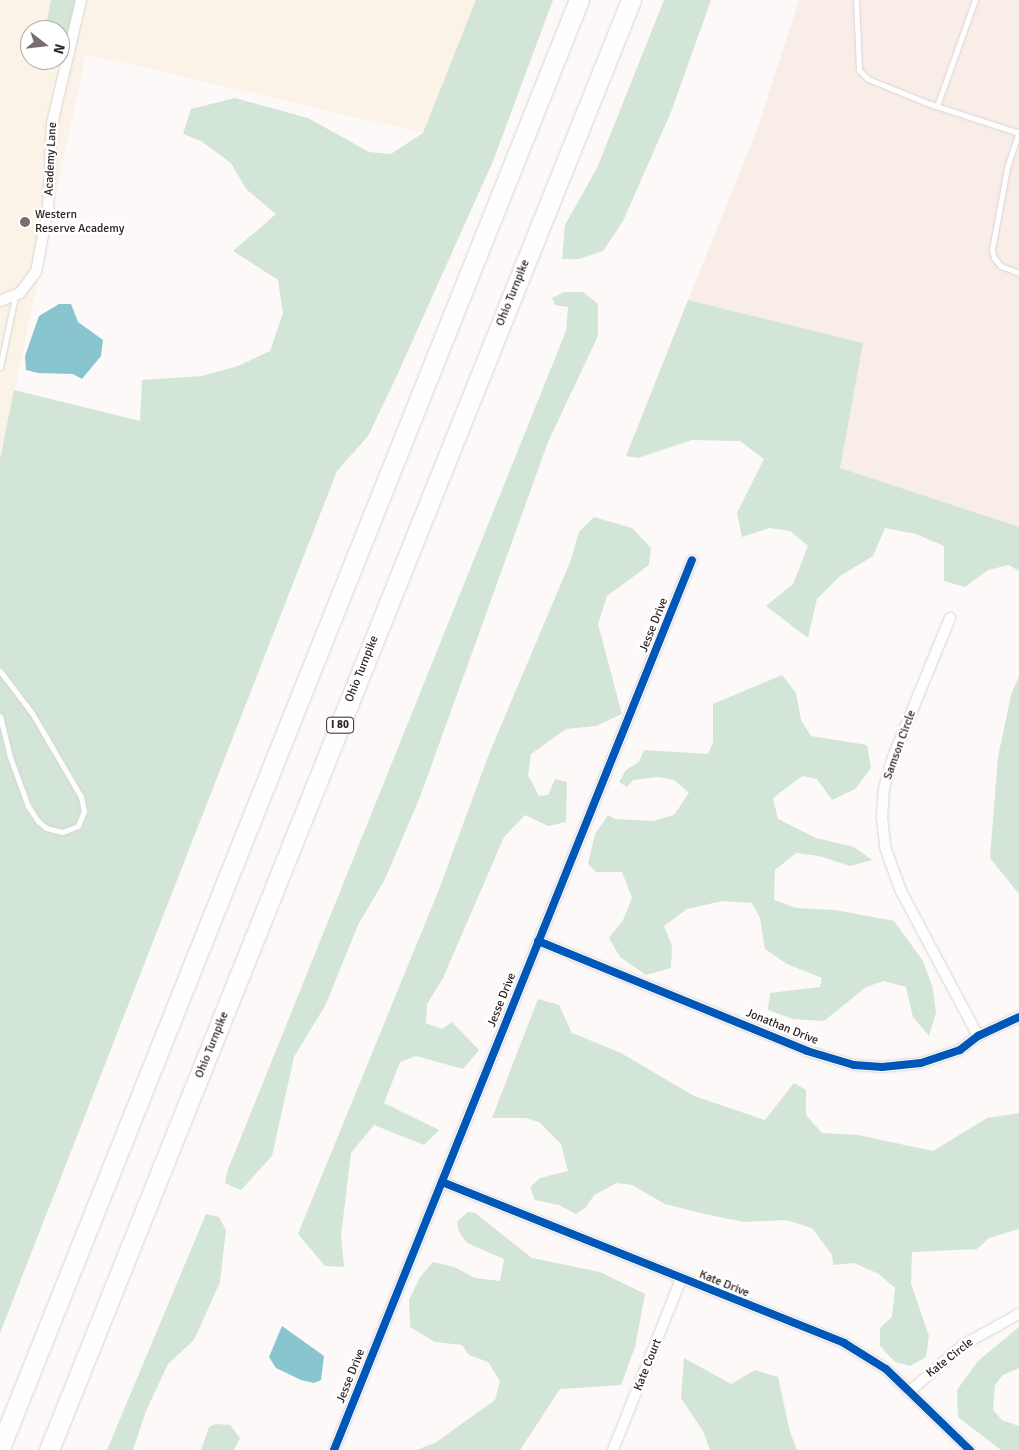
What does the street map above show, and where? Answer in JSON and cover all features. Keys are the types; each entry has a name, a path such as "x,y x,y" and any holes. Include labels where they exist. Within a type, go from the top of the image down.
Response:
{"highway":[{"path":"0,1448 579,0"},
{"name":"Ohio Turnpike","path":"49,1450 631,0"}],"street":[{"name":"Academy Lane","path":"0,302 15,297 29,284 36,272 48,209 52,124 81,0"},
{"name":"Jesse Drive","path":"334,1450 692,560"},
{"name":"Samson Circle","path":"950,618 893,757 884,789 882,816 885,847 900,891 978,1036"},
{"name":"Jonathan Drive","path":"538,941 807,1051 854,1065 882,1067 921,1063 960,1050 978,1036 1019,1017"},
{"name":"Kate Drive","path":"442,1182 844,1343 886,1369 970,1450"},
{"name":"Kate Court","path":"613,1450 681,1279"},
{"name":"Kate Circle","path":"909,1392 963,1345 1019,1314"}],"lane":[{"path":"856,0 859,70 868,79 938,106 1019,132 1008,168 992,250 994,258 1001,266 1019,274"},
{"path":"938,106 975,0"},
{"path":"0,367 15,297"},
{"path":"0,670 32,713 81,797 84,811 78,826 62,832 46,828 38,821 28,806 10,757 0,716"}],"shaded area":[{"name":"Western Reserve Academy","path":"0,0 480,0 423,133 86,54 0,459"},
{"path":"799,0 1019,0 1019,528 816,468 863,343 688,300 758,127"}],"green space":[{"path":"51,0 79,0 71,36 70,20 47,20"},
{"path":"476,0 553,0 493,161 394,382 368,436 337,471 0,1333 0,459 14,390 140,421 142,380 202,376 238,366 270,351 283,313 278,280 233,251 276,214 246,189 231,163 201,141 183,134 191,109 235,98 308,118 369,152 391,154 423,133"},
{"path":"664,0 711,0 671,112 623,221 603,251 579,259 562,259 565,225 597,168"},
{"path":"564,292 583,292 598,304 598,336 548,442 420,797 385,879 358,925 326,1004 294,1057 272,1156 241,1190 225,1183 227,1172 566,331 568,307 555,305 552,298"},
{"path":"688,300 863,343 840,468 1019,527 1019,571 1009,565 988,570 965,587 944,581 944,546 916,534 885,528 873,556 840,576 817,599 808,638 766,606 793,584 808,546 790,531 769,528 742,537 737,513 764,459 740,441 692,440 638,458 626,456"},
{"path":"594,517 632,528 651,548 649,565 607,596 598,624 622,714 596,726 566,729 531,754 528,775 539,796 548,795 555,779 567,782 566,822 548,826 525,815 504,837 443,978 427,1004 426,1023 442,1029 452,1022 479,1050 463,1069 416,1056 400,1062 384,1103 439,1130 424,1145 374,1125 351,1153 341,1236 344,1267 325,1266 298,1234 438,892 489,754 571,560 579,532"},
{"path":"782,675 796,693 801,720 811,736 867,745 871,768 855,789 832,800 817,779 802,776 773,798 778,819 816,838 854,847 872,860 850,866 819,856 796,853 775,870 774,900 796,908 835,910 894,921 923,961 933,989 936,1013 929,1036 913,1017 906,987 884,981 866,987 824,1021 793,1019 768,1010 770,993 820,987 822,978 787,964 765,949 760,918 752,903 722,901 687,909 664,926 672,946 671,968 646,975 620,957 609,938 623,920 632,898 622,872 596,872 588,864 595,834 608,815 615,819 653,821 674,815 689,793 674,780 658,777 633,780 627,787 619,782 626,770 639,762 644,750 708,754 713,743 713,704"},
{"path":"1019,676 1019,894 990,858 998,757 1011,695"},
{"path":"538,999 559,1005 572,1033 621,1053 694,1096 765,1120 794,1083 806,1090 806,1115 822,1133 858,1135 933,1151 987,1118 1019,1113 1019,1229 989,1238 977,1249 912,1252 911,1284 929,1336 926,1357 910,1366 895,1362 880,1346 880,1328 892,1317 895,1288 879,1274 854,1263 833,1265 832,1255 812,1228 786,1220 744,1222 705,1214 665,1204 632,1185 617,1183 594,1195 586,1207 576,1214 559,1205 535,1200 530,1187 540,1178 568,1171 561,1144 539,1122 526,1118 492,1118"},
{"path":"468,1212 475,1213 532,1258 600,1272 645,1294 635,1347 621,1385 560,1389 520,1450 416,1450 435,1443 495,1400 500,1381 488,1362 469,1355 462,1345 435,1342 410,1327 409,1300 420,1277 433,1262 454,1267 475,1278 500,1281 504,1259 467,1243 459,1232 457,1222"},
{"path":"206,1214 219,1217 226,1230 220,1282 194,1340 168,1364 146,1411 133,1450 107,1450"},
{"path":"1019,1327 1019,1368 1003,1375 995,1385 993,1410 1002,1420 1019,1426 1019,1450 1001,1450 958,1417 957,1390 978,1361"},
{"path":"684,1358 731,1384 755,1370 778,1377 790,1432 797,1450 710,1450 703,1431 681,1398"},
{"path":"216,1424 230,1425 240,1438 234,1450 201,1450 209,1427"}],"water":[{"path":"59,304 71,304 78,322 103,340 101,356 82,379 73,374 38,373 26,370 25,356 39,316"},
{"path":"282,1326 324,1356 321,1380 314,1383 301,1380 276,1368 269,1357"}],"cycle path":[{"path":"334,1450 692,560"},
{"path":"538,941 807,1051 854,1065 882,1067 921,1063 960,1050 978,1036 1019,1017"},
{"path":"442,1182 844,1343 886,1369 970,1450"}],"place":[{"name":"Western Reserve Academy","path":"25,222"}]}
